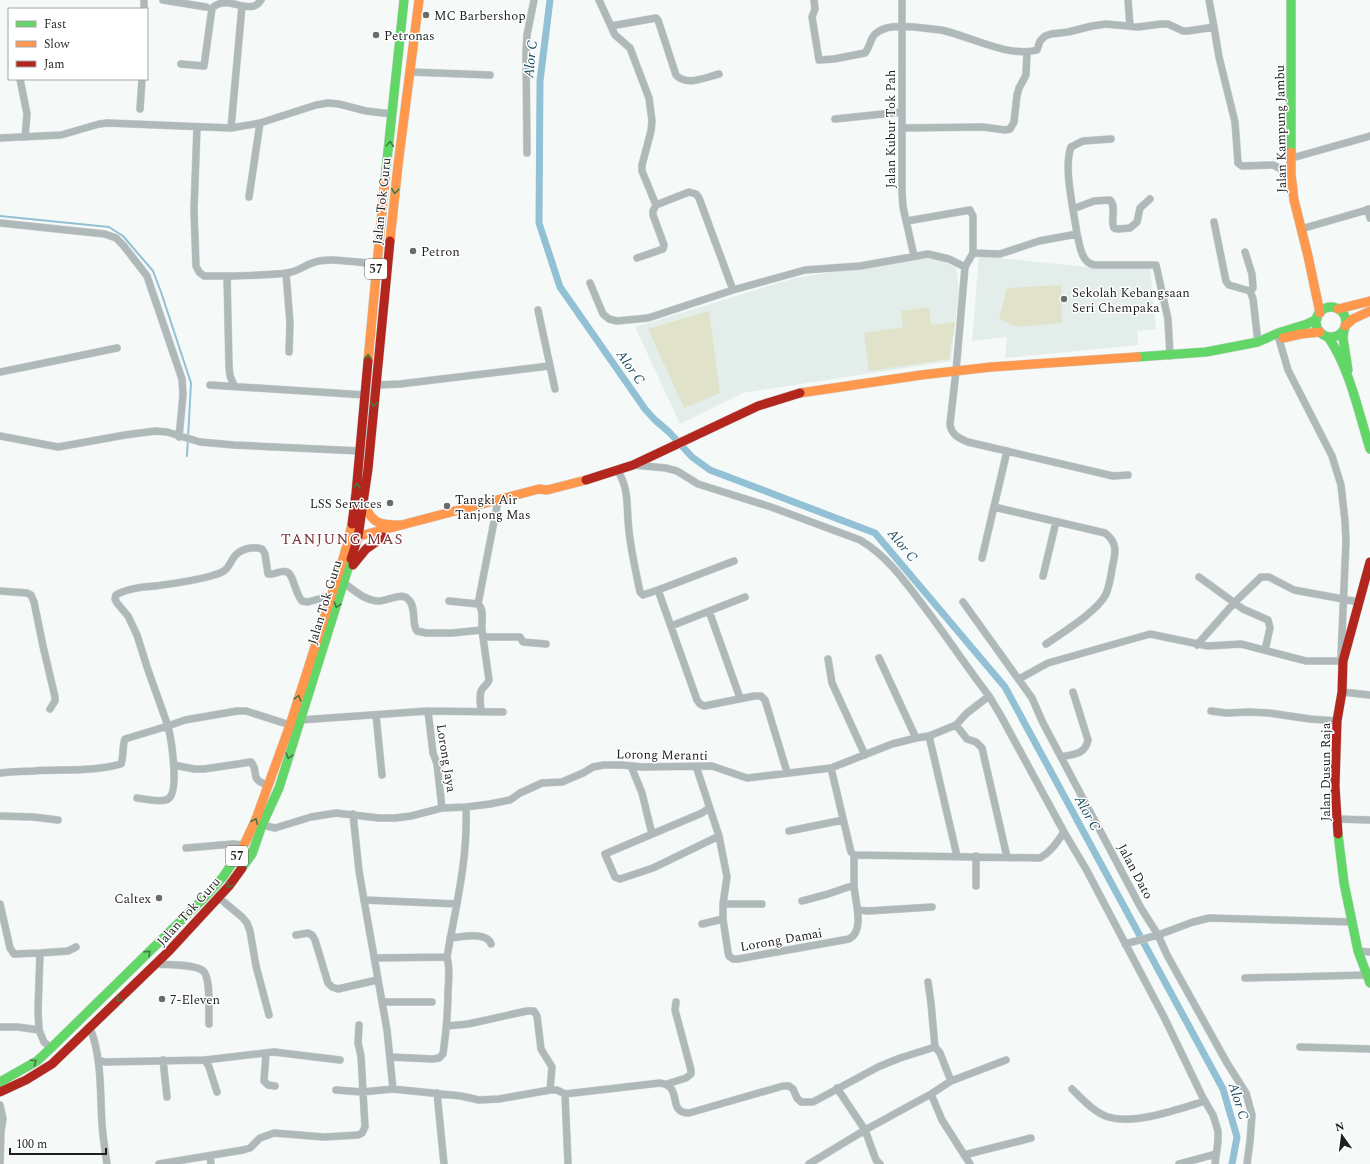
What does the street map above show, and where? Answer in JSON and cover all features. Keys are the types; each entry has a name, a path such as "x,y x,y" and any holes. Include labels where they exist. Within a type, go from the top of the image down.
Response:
{"main road":[{"name":"Jalan Tok Guru","path":"0,1092 26,1080 52,1064 169,951 229,886 252,854 262,825 279,788 349,568 376,264 406,0"},
{"path":"404,116 406,0"},
{"name":"Jalan Tok Guru","path":"0,1082 37,1061 204,898 223,877 244,845 256,819 290,725 332,595 352,541 363,500 368,469 398,165 419,0"},
{"name":"Jalan Kampung Jambu","path":"1291,0 1291,174 1294,200 1308,256 1318,316"},
{"name":"Jalan Kampung Jambu","path":"1308,256 1325,299 1334,308"},
{"path":"1258,342 1278,333 1307,324 1318,316 1334,308 1370,302"},
{"path":"1334,308 1342,312 1345,318 1343,338 1348,378"},
{"path":"352,541 382,537 537,495 547,490 618,471 653,457 758,406 787,397 819,390 956,370 1170,356 1224,350 1301,334 1324,334 1337,336 1350,320 1370,311"},
{"path":"1318,316 1316,324 1336,348 1348,378 1370,448"},
{"path":"352,541 402,525 539,489 547,490"},
{"path":"363,500 368,516 372,520 384,524 402,525"},
{"path":"349,568 353,566 368,545 382,537"},
{"name":"Jalan Dusun Raja","path":"1368,979 1358,952 1344,883 1336,819 1335,786 1338,720 1342,692 1342,661 1369,566"},
{"path":"129,972 138,981"}],"street":[{"path":"163,0 206,7"},
{"path":"181,64 204,66 212,8 216,4 222,2 252,7 259,3 260,0"},
{"path":"527,153 526,52 527,35 534,0"},
{"path":"599,0 616,35 630,48 649,98 652,121 642,171 656,205"},
{"path":"814,0 815,9 812,17 819,60 834,59 865,53 876,33 883,29 902,26 941,30 998,47 1027,52 1037,50 1040,41 1045,36 1106,24 1138,27 1168,24 1183,31 1214,27"},
{"name":"Jalan Kubur Tok Pah","path":"902,0 902,192 914,256"},
{"path":"1128,0 1130,26"},
{"path":"1209,0 1219,58 1235,122 1238,164 1242,166 1273,165 1291,174"},
{"path":"231,128 242,6"},
{"path":"611,26 656,18 658,20 676,75 683,81 689,81 719,74"},
{"path":"902,128 967,127 1005,130 1010,128 1014,122 1019,88 1026,75 1027,52"},
{"path":"410,72 490,75"},
{"path":"20,80 27,114 25,137"},
{"path":"140,109 142,80"},
{"path":"0,138 61,135 99,124 108,123 231,128 260,123 316,105 328,103 339,104 366,112 392,114"},
{"path":"835,119 902,112"},
{"path":"249,196 260,123"},
{"path":"197,127 194,210 196,266 199,272 204,276 286,273 297,271 314,262 327,260 376,264"},
{"path":"1292,158 1370,136"},
{"path":"1110,139 1083,141 1071,147 1069,152 1068,170 1077,234 1084,258 1090,264 1156,265 1166,303 1170,356"},
{"path":"637,258 664,249 664,245 653,215 656,205 686,192 696,194 699,198 734,290"},
{"path":"1073,209 1094,201 1110,200 1113,205 1112,224 1114,228 1130,228 1137,222 1140,208 1150,199"},
{"path":"1301,229 1369,209 1370,218"},
{"path":"907,221 970,210 973,216 973,253 965,268 950,429 956,437 968,442 1113,476 1128,475"},
{"path":"1214,222 1226,281 1229,285 1250,291"},
{"path":"0,223 105,234 116,238 123,245 147,276 182,379 183,395 180,437"},
{"path":"973,253 1000,254 1039,241 1077,234"},
{"path":"1245,252 1252,274 1253,288 1250,291"},
{"path":"590,283 603,314 609,319 617,322 648,318 734,290 805,270 860,266 928,254 950,259 965,268"},
{"path":"286,273 290,323 289,352"},
{"path":"227,276 229,366 230,376 234,385"},
{"path":"1250,291 1253,299 1258,342"},
{"path":"538,310 554,389"},
{"path":"1019,679 1036,668 1048,663 1150,634 1197,645 1217,646 1241,644 1306,661 1342,661 1346,521 1341,485 1332,456 1290,375 1279,339"},
{"path":"0,372 117,348"},
{"path":"376,385 400,384 549,366"},
{"path":"210,385 234,385 365,395"},
{"path":"0,436 58,447 155,431 167,432 200,442 360,451"},
{"path":"982,558 1007,451"},
{"path":"633,465 666,468 677,471 698,484 771,506 848,534 870,545 906,582 989,696 1127,944 1216,1122 1218,1141 1215,1164"},
{"path":"618,471 626,489 629,532 640,592 643,595 734,561"},
{"path":"481,712 480,692 490,680 482,633 482,610 478,604 497,506"},
{"path":"994,506 1106,533 1111,537 1114,543 1115,552 1106,593 1102,600 1080,620 1046,644"},
{"path":"1043,576 1056,522"},
{"path":"137,798 162,801 168,799 172,795 174,765 168,726 148,670 138,635 128,616 117,604 115,599 116,594 213,576 221,573 227,568 234,556 240,552 257,548 262,549 265,554 268,574 271,575 283,571 287,572 291,576 298,597 302,601 308,602 332,595"},
{"path":"1197,645 1234,603 1257,580 1265,577 1294,590 1359,602"},
{"path":"1199,578 1244,610 1268,620 1270,628 1265,650"},
{"path":"344,583 370,599 381,601 401,596 407,598 410,601 417,632 482,633 520,637 523,642 546,644"},
{"path":"658,590 693,691 700,704 704,706 740,698 761,696 765,700 787,772"},
{"path":"0,591 31,595 34,602 42,646 55,697 55,701 50,709"},
{"path":"671,626 745,597"},
{"path":"449,601 478,604"},
{"name":"Jalan Dato","path":"963,602 1032,698 1043,723 1166,955 1246,1093 1252,1115 1246,1164"},
{"path":"709,611 740,698"},
{"path":"879,658 916,738"},
{"path":"828,659 832,683 865,755"},
{"path":"1061,757 1076,754 1084,750 1087,746 1088,740 1073,692"},
{"path":"1342,692 1370,695"},
{"name":"Lorong Meranti","path":"262,825 275,828 336,812 379,818 395,818 411,816 442,808 466,807 510,800 520,793 542,783 562,782 593,767 604,765 642,767 712,766 747,778 787,772 831,768 892,744 929,736 956,725 967,713 989,696"},
{"path":"0,773 34,770 83,770 115,766 121,764 125,740 185,720 237,710 246,711 290,725"},
{"path":"1212,710 1226,713 1269,713 1310,719 1338,720"},
{"path":"300,720 428,711 503,712"},
{"name":"Lorong Jaya","path":"428,711 433,753 437,764 442,808"},
{"path":"376,715 382,775"},
{"path":"956,725 967,739 976,742 982,748 1007,857"},
{"path":"929,736 957,856"},
{"path":"174,765 194,769 204,769 251,762 254,765 257,780 268,785"},
{"path":"631,766 642,793 652,834"},
{"name":"Lorong Damai","path":"696,766 719,836 727,877 724,919 729,956 733,959 849,939 853,937 856,932 858,910 854,885 854,855 843,820 831,768"},
{"path":"390,1057 433,1059 439,1058 443,1054 447,1026 449,964 447,957 461,886 466,848 466,807"},
{"path":"709,808 702,813 605,854 615,877 620,879 653,868 719,836"},
{"path":"353,814 364,900 387,1030 393,1089"},
{"path":"0,816 32,817 58,820"},
{"path":"1336,819 1370,820"},
{"path":"790,831 843,820"},
{"path":"854,855 1040,858 1053,848 1064,832"},
{"path":"186,848 233,844 244,845"},
{"path":"976,856 976,886"},
{"path":"802,901 854,885"},
{"path":"218,897 247,923 250,931 256,966 269,1015"},
{"path":"364,900 457,904"},
{"path":"0,904 2,924 10,948 14,954 68,951 76,947"},
{"path":"724,904 762,904"},
{"path":"858,910 868,911 932,907"},
{"path":"1127,944 1193,922 1215,917 1245,920 1352,922"},
{"path":"702,924 724,919"},
{"path":"296,935 308,933 312,935 315,940 328,983 332,987 338,989 378,980"},
{"path":"450,938 478,936 487,937 491,944"},
{"path":"1358,952 1370,952"},
{"path":"40,953 38,1010 39,1030 44,1042 51,1048"},
{"path":"374,958 447,957"},
{"path":"156,964 195,967 202,970 206,974 208,981 209,1024"},
{"path":"1245,978 1368,979"},
{"path":"928,982 935,1047 940,1053 951,1081"},
{"path":"382,1002 432,1002"},
{"path":"336,1090 362,1092 393,1089 480,1100 499,1099 550,1090 557,1090 565,1094 651,1084 667,1084 686,1078 691,1074 675,1010 676,1002"},
{"path":"447,1026 468,1024 527,1011 534,1011 537,1016 541,1049 552,1067 550,1090"},
{"path":"159,1164 243,1150 250,1148 260,1138 274,1133 324,1137 358,1135 362,1133 365,1127 361,1056 358,1037 359,1025"},
{"path":"0,1027 18,1027 39,1030"},
{"path":"90,1028 95,1041 98,1060 102,1130 107,1164"},
{"path":"1300,1046 1370,1048"},
{"path":"667,1084 673,1092 677,1106 684,1113 690,1113 783,1086 789,1086 793,1089 797,1098 801,1102 806,1103 813,1102 878,1067 900,1058 935,1047"},
{"path":"98,1060 105,1062 205,1060 274,1052 340,1060"},
{"path":"266,1053 264,1081 268,1085 276,1086"},
{"path":"163,1060 167,1097"},
{"path":"205,1060 209,1067 217,1092"},
{"path":"809,1164 951,1081 1006,1060"},
{"path":"837,1088 865,1130 876,1160 880,1164"},
{"path":"1072,1089 1096,1110 1107,1117 1130,1120 1153,1116 1205,1101"},
{"path":"437,1094 444,1164"},
{"path":"565,1094 568,1164"},
{"path":"931,1094 942,1120 970,1164"},
{"path":"0,1106 3,1119 0,1164"},
{"path":"964,1155 1031,1138"},
{"path":"1179,1164 1216,1154"},
{"path":"210,1156 211,1164"}],"shaded area":[{"name":"Sekolah Kebangsaan Seri Chempaka","path":"979,256 1098,268 1150,267 1156,329 1137,331 1138,345 1005,358 1007,337 972,341"},
{"path":"927,257 938,259 956,267 959,290 951,361 743,393 680,424 635,327 795,278"}],"green space":[{"path":"1061,285 1062,323 1017,327 999,319 1007,288"},
{"path":"929,307 931,325 955,322 949,359 869,371 864,333 903,327 901,311"},
{"path":"709,311 720,393 684,408 648,329"}],"waterway":[{"name":"Alor C","path":"550,0 540,81 539,223 560,287 645,409 692,457 710,470 875,533 1005,687 1223,1089 1237,1137 1232,1164"},
{"path":"0,216 109,227 123,236 153,271 191,383 187,456"}],"traffic: fast":[{"path":"385,179 404,0"},
{"path":"1291,0 1291,152"},
{"path":"1331,307 1337,308 1345,316 1346,322 1345,328 1337,336 1331,337 1325,336 1317,328 1316,322 1317,316 1325,308 1331,307"},
{"path":"1137,357 1206,352 1258,342 1317,319"},
{"path":"1344,330 1343,338 1348,370"},
{"path":"1328,337 1348,376 1370,449"},
{"path":"242,868 252,854 262,825 279,788 351,559"},
{"path":"1338,834 1344,883 1358,951 1370,983"},
{"path":"0,1082 37,1061 51,1048 204,898 223,877 239,853"}],"traffic: slow":[{"path":"390,241 419,0"},
{"path":"1291,152 1291,174 1294,200 1320,313"},
{"path":"368,361 385,179"},
{"path":"1338,309 1370,301"},
{"path":"1345,326 1353,319 1370,311"},
{"path":"1283,338 1320,332"},
{"path":"800,393 921,375 991,367 1137,357"},
{"path":"352,538 539,489 547,490 586,480"},
{"path":"364,503 370,516 374,520 388,525 402,525"},
{"path":"239,853 256,819 290,725 344,556 352,524"}],"traffic: jam":[{"path":"351,559 358,537 368,469 390,241"},
{"path":"352,524 368,361"},
{"path":"586,480 633,465 758,406 800,393"},
{"path":"353,565 366,549 383,537"},
{"path":"1338,834 1335,786 1337,721 1342,692 1343,661 1370,562"},
{"path":"0,1092 26,1080 52,1064 169,951 229,886 242,868"}],"place":[{"name":"MC Barbershop","path":"426,15"},
{"name":"Petronas","path":"376,35"},
{"name":"Petron","path":"413,251"},
{"name":"Sekolah Kebangsaan Seri Chempaka","path":"1064,299"},
{"name":"LSS Services","path":"390,503"},
{"name":"Tangki Air Tanjong Mas","path":"447,506"},
{"name":"Caltex","path":"159,898"},
{"name":"7-Eleven","path":"162,999"}],"district":[{"name":"TANJUNG MAS","path":"342,539"}]}
